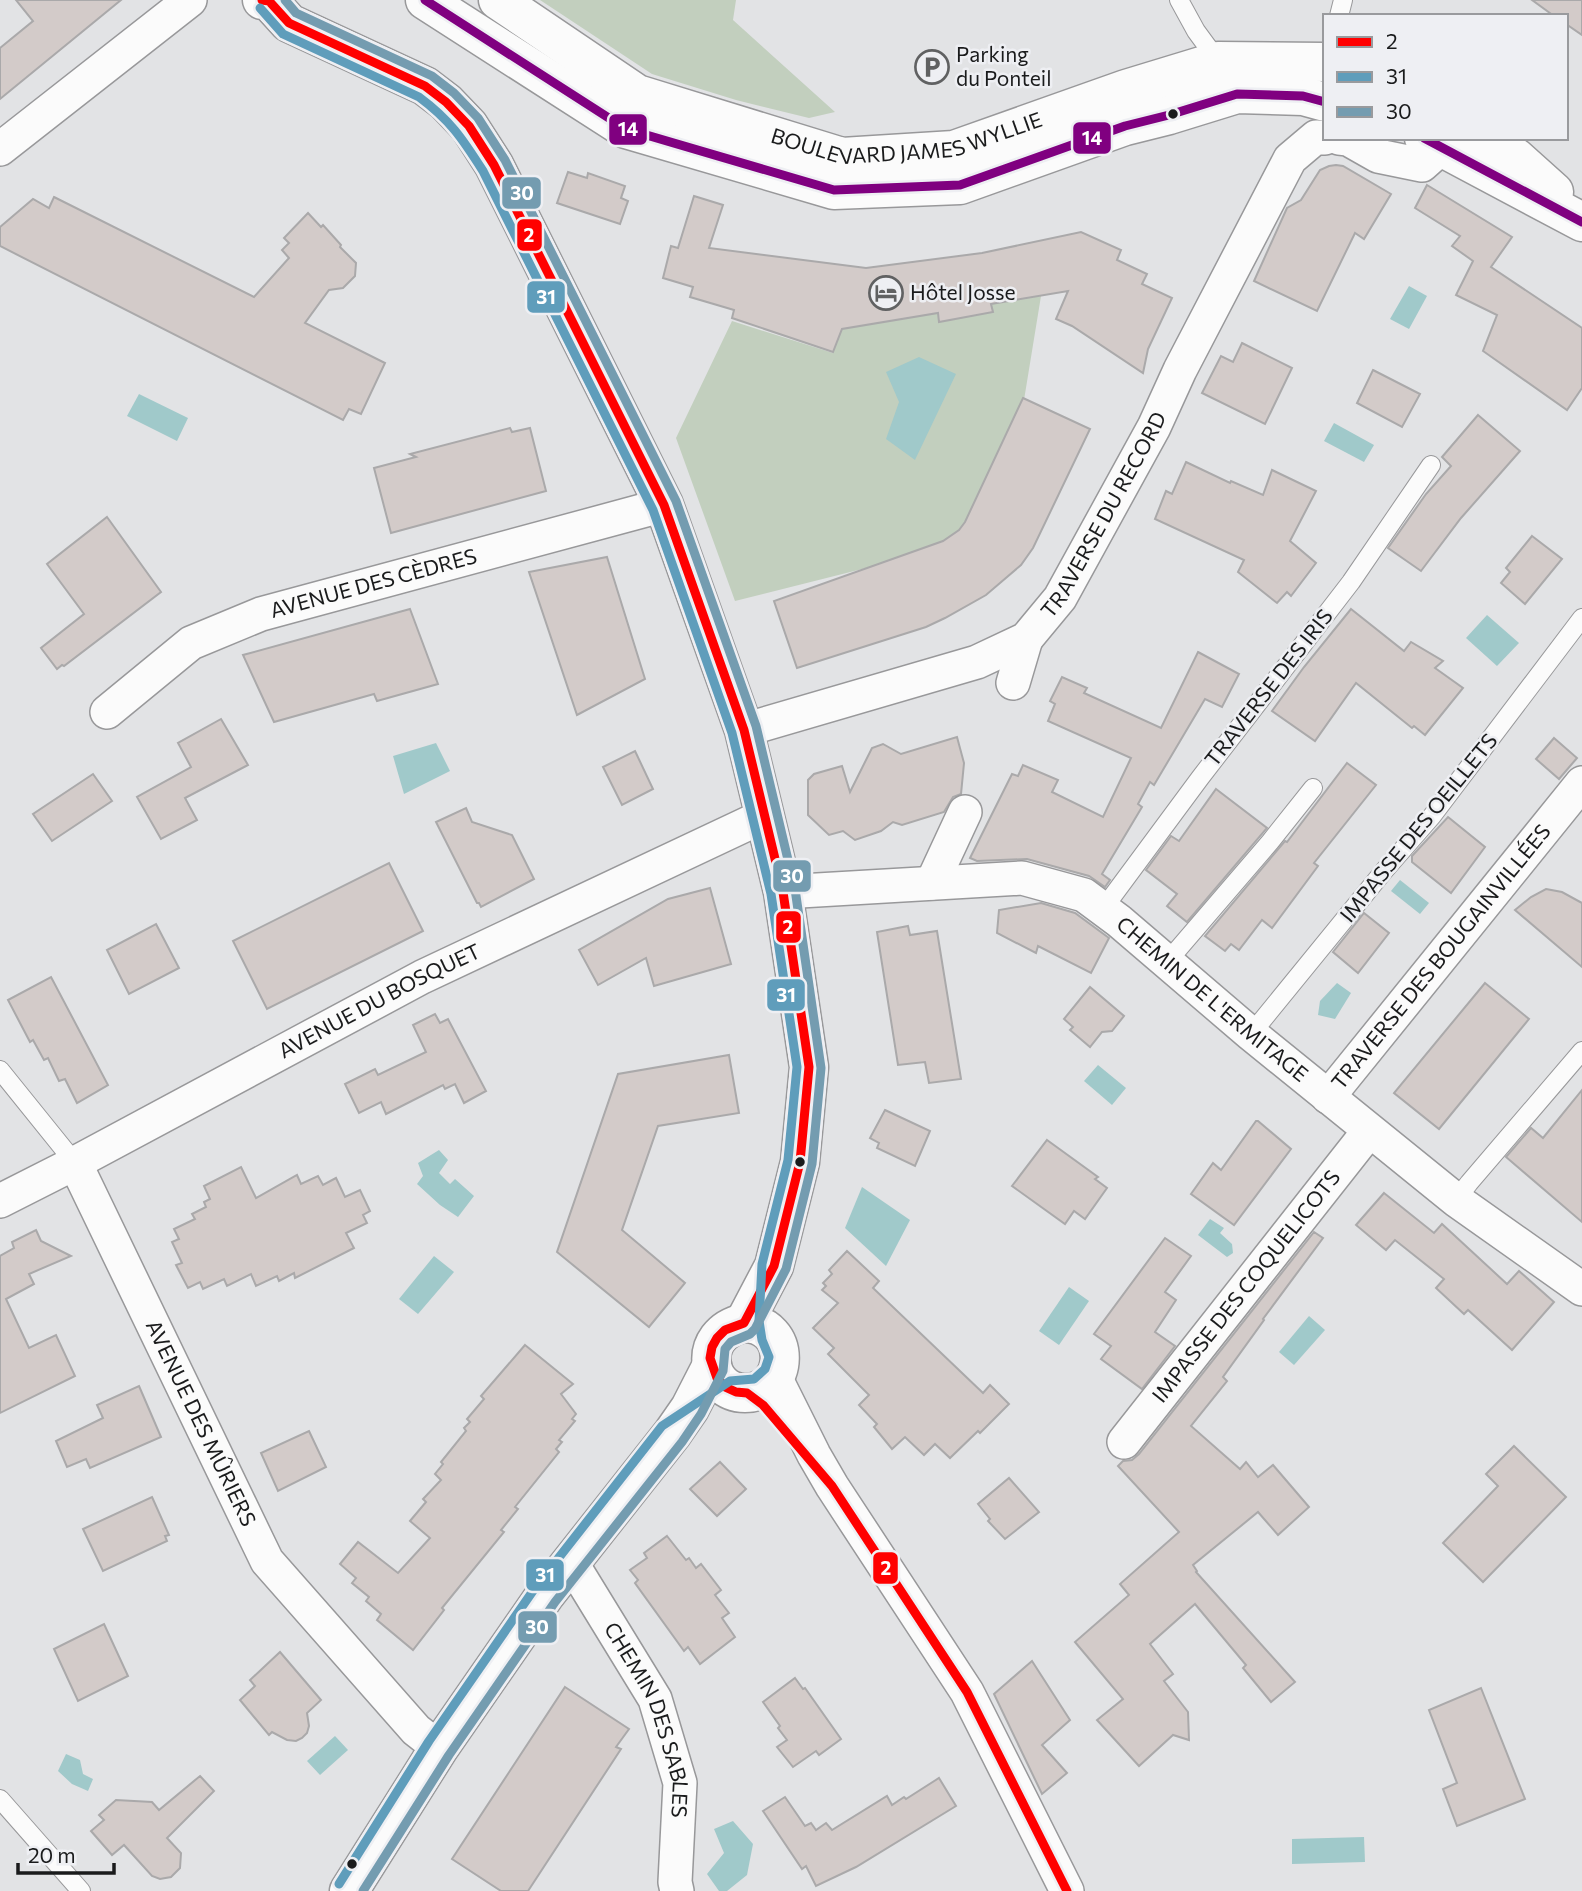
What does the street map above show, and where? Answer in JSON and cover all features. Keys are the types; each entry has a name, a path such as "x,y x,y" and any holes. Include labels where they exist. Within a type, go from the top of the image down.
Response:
{"street":[{"path":"0,149 190,0"},
{"path":"267,0 289,23 425,86 446,102 468,126 500,177 664,505 744,730 766,815 783,892 809,1067 800,1162 774,1266 771,1320 759,1330"},
{"name":"BOULEVARD JAMES WYLLIE","path":"425,0 626,129 721,139"},
{"name":"BOULEVARD JAMES WYLLIE","path":"498,0 637,94 721,139 834,190 893,171 960,185 1218,61 1323,62"},
{"name":"BOULEVARD JAMES WYLLIE","path":"1126,107 1169,116 1237,94 1303,96 1321,90"},
{"name":"TRAVERSE DU RECORD","path":"744,730 977,662 1026,639 1060,598 1147,439 1290,159 1316,137 1323,138"},
{"path":"1350,140 1378,156 1422,165 1433,143 1582,219"},
{"path":"1488,140 1515,157 1582,219"},
{"name":"AVENUE DES CÈDRES","path":"107,712 191,643 261,614 664,505"},
{"path":"1013,683 1026,639"},
{"name":"TRAVERSE DES BOUGAINVILLÉES","path":"1328,1097 1582,783"},
{"path":"932,883 965,812"},
{"name":"AVENUE DU BOSQUET","path":"0,1200 75,1163 422,977 766,815"},
{"name":"CHEMIN DE L'ERMITAGE","path":"783,892 1022,878 1084,895 1456,1200 1582,1289"},
{"name":"IMPASSE DES COQUELICOTS","path":"1124,1442 1369,1131"},
{"name":"AVENUE DES MÛRIERS","path":"75,1163 267,1561 416,1730 439,1748"},
{"path":"349,1891 439,1748 545,1595 672,1434 742,1382 780,1367 779,1346 759,1330 725,1330 712,1347 710,1358 742,1382 793,1414 832,1486 967,1692 1067,1891"},
{"name":"CHEMIN DES SABLES","path":"571,1562 655,1699 680,1783 675,1882 677,1891"}],"lane":[{"path":"1179,0 1196,31 1218,61"},
{"name":"TRAVERSE DES IRIS","path":"1103,909 1350,582 1431,465"},
{"name":"IMPASSE DES OEILLETS","path":"1251,1034 1432,816 1582,618"},
{"path":"1167,962 1313,788"},
{"path":"1456,1200 1582,1051"},
{"name":"AVENUE DES MÛRIERS","path":"0,1070 75,1163"},
{"path":"0,1799 80,1891"}],"green space":[{"path":"540,0 736,0 733,20 835,112 809,118 736,100 652,74"},
{"path":"1041,296 1024,400 960,534 894,561 735,601 676,438 732,321 833,353 842,326"}],"water":[{"path":"1409,286 1427,296 1409,329 1390,319"},
{"path":"919,357 956,374 915,460 886,439 899,402 886,372"},
{"path":"139,394 188,418 177,441 127,416"},
{"path":"1334,423 1374,445 1364,462 1324,441"},
{"path":"1487,615 1519,643 1497,666 1466,638"},
{"path":"436,743 450,771 404,794 393,756"},
{"path":"1400,880 1429,903 1420,914 1391,891"},
{"path":"1337,983 1351,993 1335,1019 1318,1015 1320,1001"},
{"path":"1098,1065 1126,1088 1112,1105 1084,1081"},
{"path":"439,1150 448,1160 439,1173 450,1184 455,1179 474,1196 458,1217 417,1184 423,1176 418,1163"},
{"path":"862,1187 910,1220 886,1266 845,1228"},
{"path":"1210,1219 1224,1228 1220,1233 1232,1244 1233,1253 1227,1257 1198,1235"},
{"path":"434,1256 454,1272 418,1314 399,1299"},
{"path":"1069,1287 1089,1301 1059,1345 1039,1331"},
{"path":"1309,1316 1325,1330 1294,1365 1279,1352"},
{"path":"335,1736 348,1750 320,1775 307,1761"},
{"path":"66,1754 80,1760 83,1774 93,1779 88,1791 72,1784 58,1771"},
{"path":"733,1821 753,1844 747,1875 727,1891 719,1891 707,1874 724,1853 714,1829"},
{"path":"1364,1837 1365,1862 1292,1864 1292,1839"}],"building":[{"path":"16,0 121,0 0,99 0,48 33,21"},
{"path":"1532,0 1582,0 1582,35 1568,25 1568,14 1551,14"},
{"path":"1336,165 1343,166 1391,194 1364,239 1355,233 1317,311 1254,281 1287,208 1301,200 1320,170"},
{"path":"568,172 587,178 588,173 625,186 621,198 628,201 620,224 557,203"},
{"path":"1427,185 1512,237 1491,267 1582,328 1582,388 1567,410 1483,351 1497,315 1456,295 1473,261 1452,246 1460,236 1415,208"},
{"path":"694,196 723,205 709,248 866,268 982,253 1081,232 1121,250 1117,260 1147,274 1142,284 1172,298 1148,349 1143,373 1072,326 1056,319 1068,291 991,304 993,312 939,322 938,313 842,329 833,352 732,318 734,310 690,297 693,287 663,278 671,246 678,248"},
{"path":"54,197 254,297 289,258 282,250 289,243 284,238 308,213 321,227 323,225 356,263 355,276 343,288 329,290 305,323 385,363 361,414 349,409 343,420 0,246 0,227 33,199 49,208"},
{"path":"1242,343 1292,368 1265,424 1202,393 1221,356 1233,362"},
{"path":"1373,370 1420,394 1402,427 1357,403"},
{"path":"1023,398 1090,429 1033,548 1021,565 986,595 926,627 797,668 774,601 943,541 959,530"},
{"path":"1478,415 1520,451 1461,518 1421,571 1388,548 1426,494 1451,466 1442,457"},
{"path":"510,428 512,432 530,428 546,491 391,533 374,468 416,457 410,454"},
{"path":"1186,462 1263,495 1272,470 1316,491 1290,541 1316,563 1291,596 1287,592 1277,603 1238,572 1244,560 1155,519 1166,491 1172,494"},
{"path":"107,517 161,592 57,669 41,648 84,614 47,564"},
{"path":"1532,536 1562,559 1525,604 1501,583 1510,572 1506,568"},
{"path":"607,557 645,679 577,715 529,572"},
{"path":"410,609 438,684 377,701 374,694 274,722 243,655"},
{"path":"1351,609 1404,651 1411,642 1443,661 1435,668 1463,688 1425,735 1414,726 1412,728 1356,683 1315,741 1272,711"},
{"path":"1198,652 1239,674 1222,707 1205,699 1154,785 1150,782 1138,804 1142,807 1102,874 1110,880 1105,887 1089,876 1027,859 977,861 970,858 1012,774 1018,776 1023,765 1058,780 1052,792 1103,817 1131,758 1048,721 1055,704 1050,701 1062,677 1087,688 1084,693 1161,728"},
{"path":"221,719 248,765 185,798 197,820 161,839 137,797 191,767 178,743"},
{"path":"957,737 964,763 961,794 953,797 944,812 902,825 893,822 881,831 855,840 843,831 829,835 808,815 808,780 814,774 842,766 850,792 872,748 883,744 901,754"},
{"path":"1554,738 1577,758 1559,779 1536,759"},
{"path":"635,751 653,789 622,805 603,767"},
{"path":"1347,763 1376,785 1314,863 1318,866 1272,928 1262,920 1239,950 1231,944 1225,951 1205,936 1285,841 1287,842"},
{"path":"93,774 112,801 52,841 33,814"},
{"path":"1216,789 1267,828 1187,922 1167,906 1177,894 1146,870 1171,836 1179,841"},
{"path":"466,808 472,822 512,835 534,879 481,907 436,822"},
{"path":"1448,817 1485,847 1451,893 1412,862 1412,856"},
{"path":"389,863 423,931 267,1009 233,941"},
{"path":"710,888 731,964 654,986 646,958 598,985 579,950 668,899"},
{"path":"1546,889 1562,892 1582,903 1582,967 1515,910"},
{"path":"1041,903 1075,913 1109,938 1091,973 1038,946 1036,953 997,933 999,910"},
{"path":"1364,913 1389,933 1358,973 1333,952"},
{"path":"156,924 179,968 129,994 107,950"},
{"path":"908,926 910,935 937,931 961,1079 929,1083 925,1062 898,1065 877,932"},
{"path":"51,977 108,1085 77,1103 65,1079 59,1081 48,1058 44,1060 33,1040 30,1042 8,1000"},
{"path":"1485,983 1529,1019 1439,1129 1394,1093"},
{"path":"1090,987 1124,1016 1112,1031 1102,1032 1090,1047 1070,1030 1073,1027 1064,1019"},
{"path":"435,1014 440,1023 448,1019 486,1091 464,1103 455,1084 445,1089 443,1085 386,1114 381,1102 359,1113 345,1084 375,1069 378,1075 426,1052 413,1025"},
{"path":"729,1055 739,1113 658,1126 622,1230 685,1283 649,1327 557,1252 618,1074"},
{"path":"1582,1090 1582,1222 1506,1157 1531,1128 1543,1138"},
{"path":"885,1110 930,1131 915,1166 877,1148 879,1143 870,1138"},
{"path":"1256,1121 1291,1149 1234,1225 1191,1194 1213,1163 1221,1170"},
{"path":"1047,1140 1098,1177 1095,1179 1107,1188 1085,1219 1074,1211 1065,1224 1012,1186"},
{"path":"241,1167 256,1198 297,1175 301,1184 318,1176 323,1185 336,1178 345,1197 360,1190 370,1211 363,1215 367,1223 346,1233 354,1248 295,1278 294,1273 279,1281 277,1276 256,1286 251,1274 227,1286 224,1279 203,1289 200,1282 188,1288 176,1265 182,1263 172,1242 179,1239 174,1229 195,1219 192,1214 206,1207 204,1202 210,1199 204,1186"},
{"path":"1384,1193 1434,1233 1442,1224 1507,1284 1519,1271 1554,1302 1512,1350 1468,1310 1464,1314 1436,1288 1444,1279 1395,1240 1386,1250 1356,1225"},
{"path":"36,1230 41,1241 71,1256 29,1274 34,1284 6,1299 29,1348 56,1335 75,1376 0,1413 0,1256 14,1248 12,1242"},
{"path":"1314,1232 1323,1238 1223,1377 1227,1381 1191,1426 1240,1469 1246,1462 1258,1477 1273,1465 1309,1507 1278,1535 1258,1512 1193,1565 1196,1572 1295,1682 1271,1702 1243,1668 1246,1665 1195,1604 1150,1644 1173,1674 1164,1681 1188,1712 1189,1740 1173,1735 1139,1766 1097,1720 1123,1699 1075,1642 1129,1595 1120,1584 1179,1532 1118,1466 1139,1454"},
{"path":"1165,1238 1191,1256 1165,1292 1176,1300 1155,1332 1175,1346 1142,1389 1101,1359 1111,1346 1094,1334"},
{"path":"847,1251 879,1281 873,1288 983,1393 990,1385 1009,1404 950,1458 935,1444 924,1455 905,1437 892,1449 874,1427 877,1424 859,1405 869,1395 828,1354 834,1348 813,1328 838,1303 822,1290 826,1286 823,1283 832,1274 829,1270"},
{"path":"525,1345 573,1384 561,1394 576,1414 572,1419 575,1421 559,1440 562,1442 556,1449 559,1452 515,1507 518,1509 501,1530 504,1532 442,1608 444,1610 413,1650 377,1620 381,1614 366,1601 369,1597 352,1583 356,1578 340,1564 358,1542 398,1573 430,1538 410,1521 426,1502 423,1499 441,1480 435,1474 443,1464 441,1462 466,1431 464,1428 470,1422 467,1419 484,1399 481,1396"},
{"path":"139,1386 161,1437 90,1468 86,1459 67,1467 56,1441 103,1418 97,1405"},
{"path":"309,1431 326,1467 278,1491 261,1453"},
{"path":"1514,1446 1566,1497 1483,1582 1443,1543 1498,1486 1486,1474"},
{"path":"720,1462 746,1489 717,1516 690,1489"},
{"path":"1009,1478 1039,1512 1005,1539 988,1521 990,1519 978,1504"},
{"path":"152,1497 169,1535 165,1536 167,1541 103,1571 83,1529"},
{"path":"667,1536 686,1560 689,1558 696,1568 701,1564 721,1590 715,1595 729,1613 722,1618 735,1637 700,1664 688,1647 684,1651 635,1583 638,1580 630,1570 647,1558 644,1553"},
{"path":"104,1624 128,1676 78,1701 54,1649"},
{"path":"280,1652 321,1700 307,1713 307,1733 296,1741 287,1740 272,1732 269,1735 240,1700 255,1686 250,1680"},
{"path":"1032,1661 1070,1720 1042,1745 1067,1773 1042,1794 994,1694"},
{"path":"795,1678 841,1739 819,1755 816,1751 793,1767 777,1747 787,1740 763,1702"},
{"path":"565,1687 629,1729 616,1747 621,1749 528,1891 501,1891 452,1859"},
{"path":"1481,1688 1525,1799 1457,1826 1443,1789 1457,1783 1429,1710"},
{"path":"200,1776 214,1791 167,1838 181,1853 180,1868 171,1877 160,1879 152,1876 124,1845 112,1855 91,1831 104,1820 99,1815 116,1800 152,1802 159,1810"},
{"path":"939,1778 956,1806 856,1867 816,1886 806,1866 802,1869 763,1811 785,1797 805,1826 811,1823 816,1830 826,1823 832,1830 887,1796 892,1805"}],"transit line":[{"name":"2","path":"262,0 269,1 289,23 425,86 446,102 469,126 494,165 664,505 744,730 783,892 809,1067 800,1162 774,1266 744,1323 725,1330 717,1338 710,1358 717,1378 725,1387 747,1393 763,1405 832,1486 967,1692 1067,1891"},
{"name":"30","path":"285,0 296,13 432,76 454,93 478,118 505,160 676,501 756,726 795,889 821,1068 812,1164 786,1269 755,1329 731,1342 725,1349 723,1371 701,1414 682,1442 555,1602 449,1755 363,1891"},
{"name":"14","path":"425,0 626,129 834,190 960,185 1125,126 1237,94 1303,96 1323,101"},
{"name":"31","path":"260,8 283,34 419,97 455,130 483,171 653,510 732,733 771,894 797,1067 788,1160 762,1264 759,1321 762,1340 769,1357 765,1369 754,1379 730,1381 662,1426 535,1588 429,1741 339,1884"},
{"name":"14","path":"1428,140 1582,222"}],"place":[{"name":"Parking du Ponteil","path":"932,67"},
{"name":"Hôtel Josse","path":"886,293"}]}
